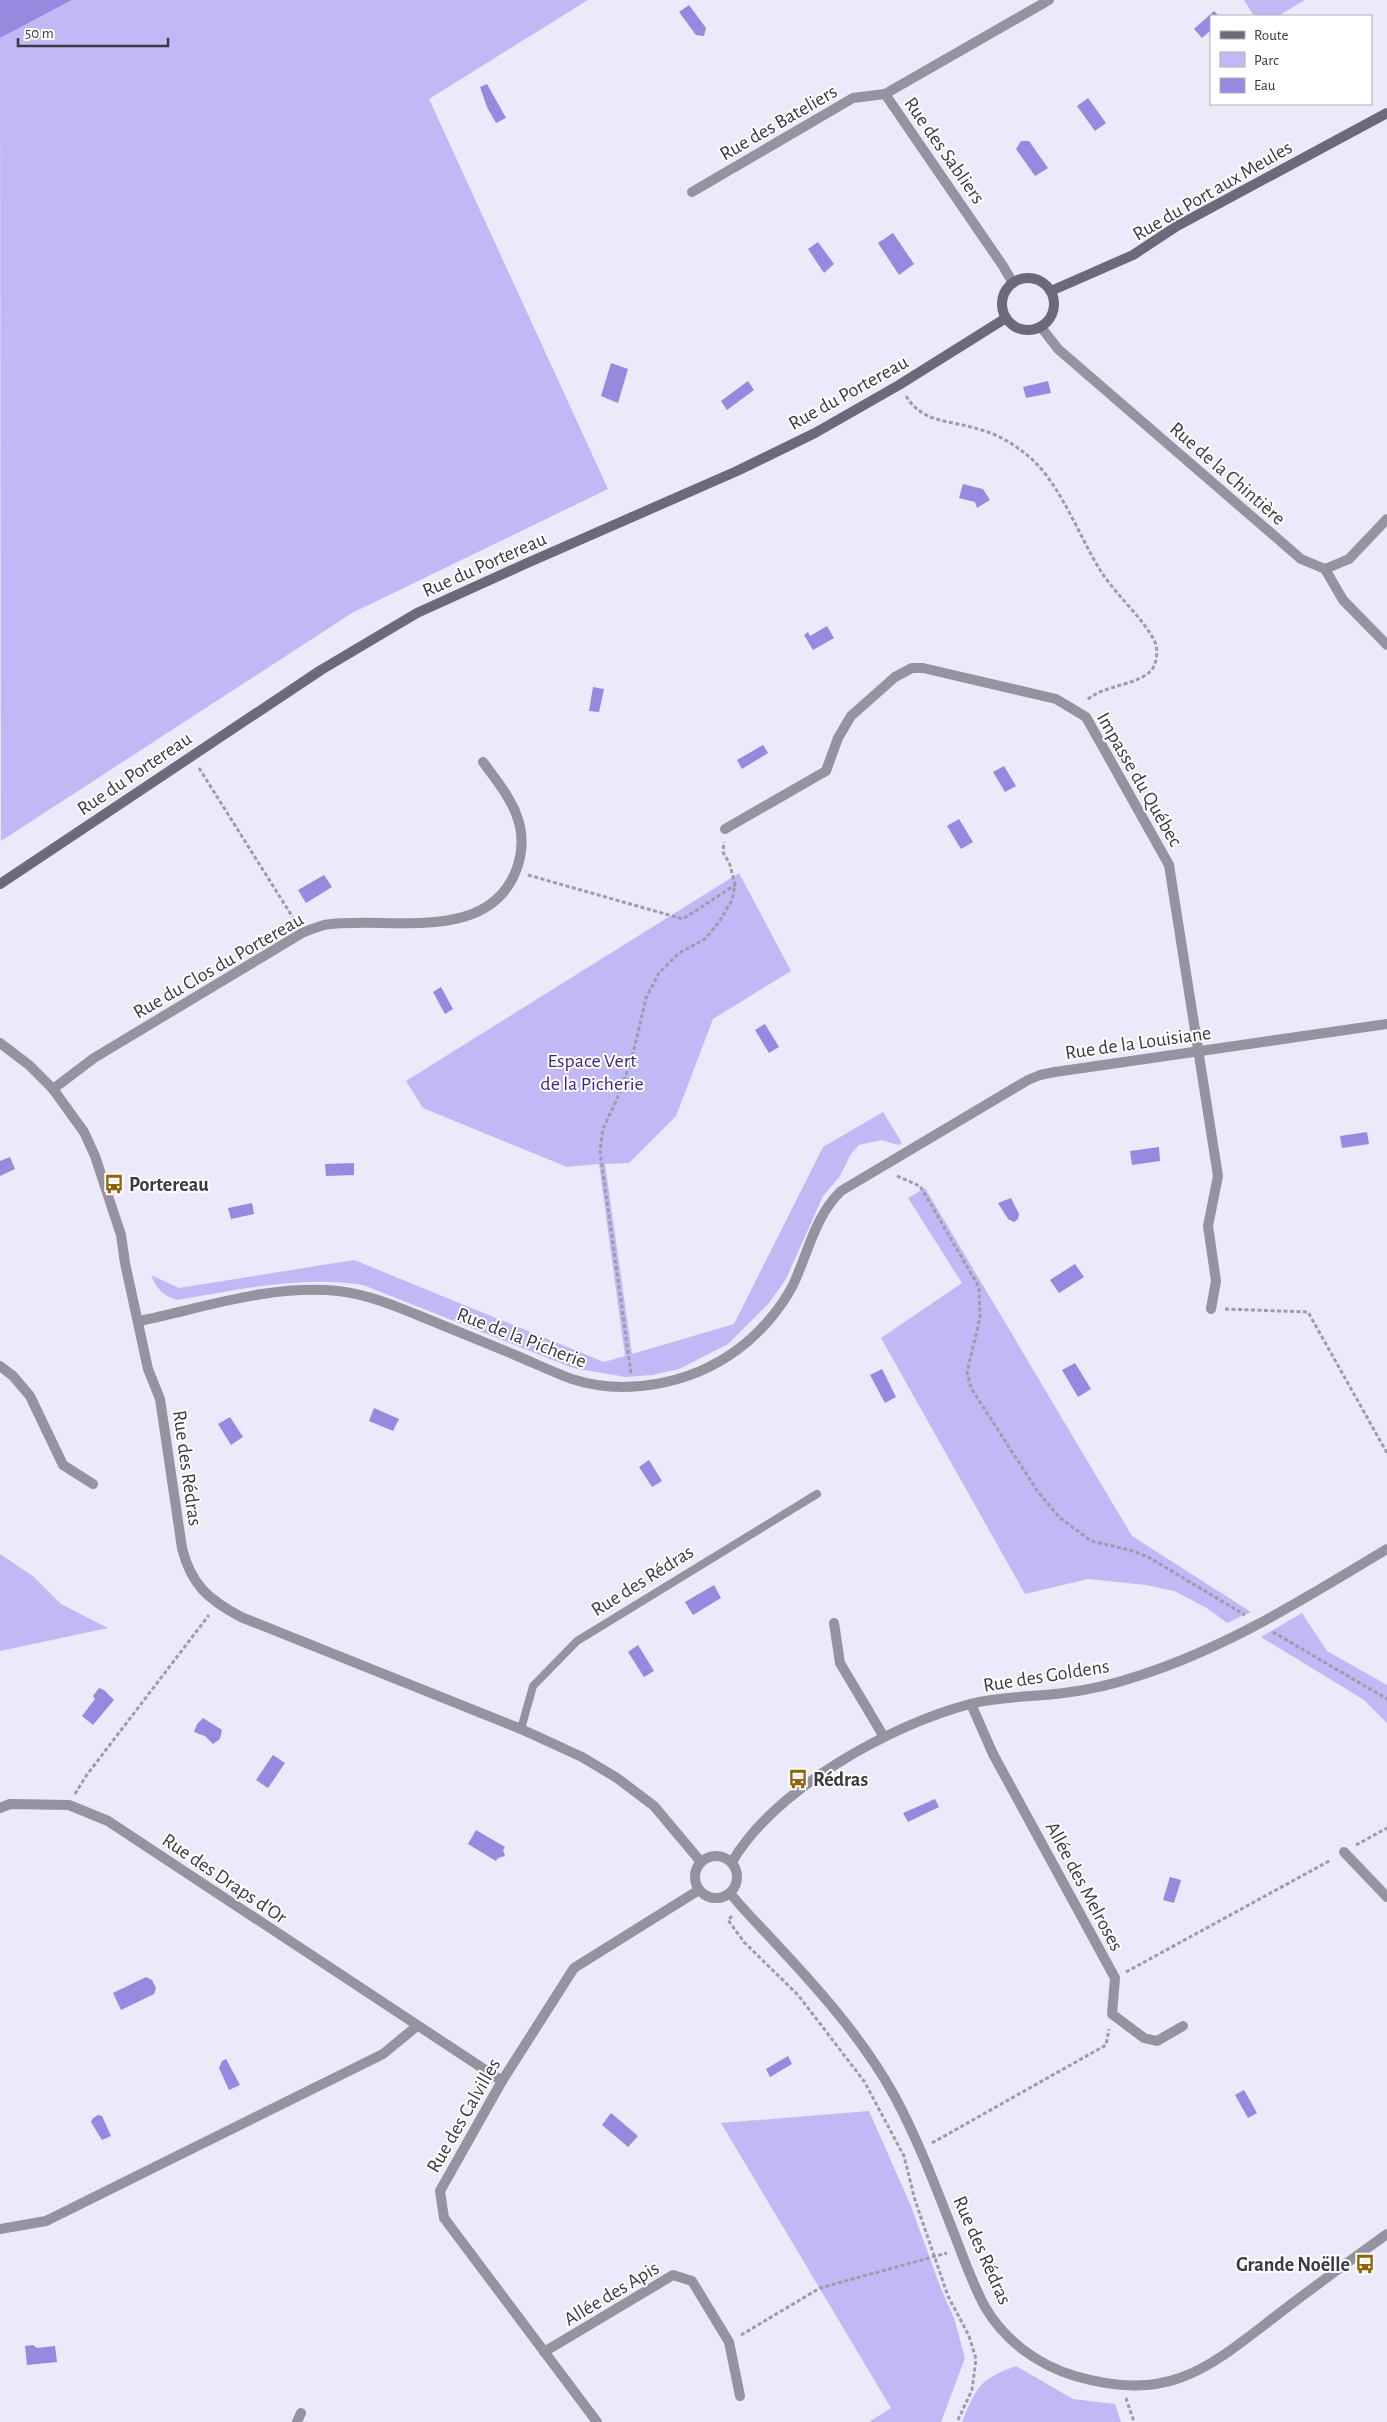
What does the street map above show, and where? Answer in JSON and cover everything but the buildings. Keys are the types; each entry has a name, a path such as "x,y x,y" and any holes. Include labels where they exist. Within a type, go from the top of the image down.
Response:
{"street":[{"name":"Rue des Sabliers","path":"1013,283 885,94 1049,0"},
{"name":"Rue des Bateliers","path":"692,192 853,98 885,94"},
{"name":"Rue du Port aux Meules","path":"1051,292 1133,255 1177,226 1387,113"},
{"path":"1030,278 1046,285 1051,292 1054,307 1048,322 1041,327 1026,331 1011,324 1002,311 1003,295 1013,283 1030,278"},
{"name":"Rue du Portereau","path":"0,884 321,670 417,613 737,471 815,433 899,385 1006,318"},
{"name":"Rue de la Chintière","path":"1041,327 1058,349 1301,559 1325,569"},
{"path":"1387,519 1349,559 1325,569 1343,600 1387,645"},
{"name":"Impasse du Québec","path":"725,829 826,771 838,738 851,716 895,677 912,668 923,668 1056,699 1086,717 1169,865 1218,1176 1208,1226 1216,1281 1211,1309"},
{"name":"Rue du Clos du Portereau","path":"53,1089 94,1058 302,933 324,926 442,922 462,918 480,911 500,895 516,872 521,856 522,834 518,814 508,795 483,762"},
{"name":"Rue de la Louisiane","path":"912,1147 1040,1075 1387,1024"},
{"name":"Rue des Rédras","path":"0,1043 29,1065 53,1089 84,1132 94,1156 121,1235 125,1263 148,1369 160,1399 182,1548 187,1567 197,1585 217,1604 241,1617 521,1729 582,1757 617,1778 654,1806 701,1862"},
{"name":"Rue de la Picherie","path":"139,1321 276,1292 306,1290 338,1291 360,1294 410,1312 574,1379 601,1384 633,1386 668,1382 696,1374 738,1350 758,1332 778,1308 792,1286 829,1203 841,1191 912,1147"},
{"path":"0,1366 13,1376 30,1396 63,1466 93,1484"},
{"name":"Rue des Goldens","path":"732,1862 753,1832 778,1808 844,1760 884,1737 934,1716 971,1704 1064,1693 1103,1686 1139,1676 1188,1657 1260,1624 1387,1549"},
{"path":"834,1623 840,1663 884,1737"},
{"name":"Allée des Melroses","path":"971,1704 993,1754 1115,1978 1112,2014"},
{"name":"Rue des Draps d'Or","path":"0,1808 10,1804 68,1805 108,1821 502,2081"},
{"path":"1344,1852 1387,1897"},
{"path":"720,1856 732,1862 738,1874 735,1888 730,1893 718,1899 704,1895 699,1890 695,1879 701,1862 706,1858 720,1856"},
{"name":"Rue des Calvilles","path":"598,2422 444,2218 440,2191 502,2081 574,1968 699,1890"},
{"name":"Rue des Rédras","path":"730,1893 812,1983 850,2030 893,2095 921,2149 985,2307 1005,2334 1033,2358 1064,2373 1099,2383 1138,2386 1176,2380 1212,2364 1236,2348 1332,2273 1387,2234"},
{"path":"1112,2014 1144,2038 1157,2041 1183,2026"},
{"path":"0,2229 46,2221 383,2054 417,2026"},
{"name":"Allée des Apis","path":"544,2352 673,2275 692,2281 728,2342 740,2396"}],"lane":[{"name":"Rue des Rédras","path":"521,1729 534,1686 577,1641 817,1494"}],"path":[{"path":"899,385 912,406 921,414 932,419 979,429 1003,438 1040,467 1102,573 1118,596 1149,632 1156,645 1156,658 1152,669 1143,676 1098,692 1078,711"},
{"path":"191,756 302,933"},
{"path":"633,1386 600,1152 603,1129 622,1088 634,1049 646,998 659,973 679,953 705,939 719,922 732,900 735,885 730,865 723,852 725,829"},
{"path":"516,872 683,919 735,885"},
{"path":"879,1167 920,1186 979,1287 980,1318 967,1372 971,1388 1036,1489 1059,1517 1091,1541 1134,1551 1150,1558 1387,1700"},
{"path":"1211,1309 1308,1312 1387,1453"},
{"path":"68,1805 86,1776 217,1604"},
{"path":"1115,1978 1387,1828"},
{"path":"741,1907 728,1920 744,1942 798,1996 864,2081 904,2156 915,2200 948,2296 969,2336 976,2359 972,2390 957,2422"},
{"path":"904,2156 921,2149 1106,2045 1112,2014"},
{"path":"728,2342 820,2288 960,2249"},
{"path":"1134,2422 1126,2396 1138,2395 1138,2386"}],"green space":[{"path":"72,0 588,0 429,99 608,489 352,613 1,841 0,38"},
{"path":"1244,0 1305,0 1280,15 1253,15"},
{"name":"Espace Vert de la Picherie","path":"739,873 791,971 713,1019 676,1116 629,1163 605,1164 632,1354 734,1324 823,1147 883,1112 902,1143 898,1145 882,1140 859,1145 851,1154 840,1176 823,1196 786,1279 769,1303 728,1344 679,1369 652,1375 626,1377 573,1368 363,1285 340,1282 293,1283 246,1288 177,1300 164,1294 155,1284 151,1275 179,1288 354,1260 604,1362 625,1356 599,1164 567,1167 423,1108 406,1081"},
{"path":"925,1188 1132,1536 1251,1612 1227,1623 1207,1608 1174,1591 1146,1585 1088,1579 1025,1594 881,1338 962,1283 908,1198"},
{"path":"0,1554 34,1577 61,1604 108,1628 0,1651"},
{"path":"1302,1613 1327,1651 1387,1685 1387,1723 1364,1700 1261,1637"},
{"path":"869,2111 911,2206 941,2289 954,2318 965,2358 941,2422 869,2422 891,2408 721,2123"},
{"path":"1016,2366 1073,2399 1115,2404 1121,2422 962,2422 971,2400 980,2386 1003,2371"}],"water":[{"path":"0,0 72,0 0,38"},
{"path":"689,5 706,28 704,36 696,35 679,12"},
{"path":"1214,11 1218,15 1210,15 1210,31 1202,38 1194,29"},
{"path":"487,84 506,118 496,123 487,107 480,87"},
{"path":"1088,98 1106,123 1095,131 1077,106"},
{"path":"1021,141 1029,141 1048,168 1035,176 1016,149"},
{"path":"893,233 914,264 899,275 878,243"},
{"path":"818,242 834,264 824,273 808,249"},
{"path":"611,363 628,369 618,403 601,396"},
{"path":"748,381 754,390 727,410 721,401"},
{"path":"1048,381 1051,393 1026,398 1023,387"},
{"path":"963,484 983,489 990,500 977,508 975,502 959,498"},
{"path":"827,626 834,638 813,650 804,635 808,632 810,636"},
{"path":"593,687 604,689 599,712 589,711"},
{"path":"763,745 768,753 742,769 737,760"},
{"path":"1004,766 1016,786 1005,792 993,772"},
{"path":"959,819 973,842 961,849 947,826"},
{"path":"324,875 332,887 306,903 298,890"},
{"path":"441,987 453,1009 445,1014 433,992"},
{"path":"765,1024 779,1047 769,1053 755,1030"},
{"path":"1367,1132 1369,1144 1342,1148 1340,1136"},
{"path":"1159,1147 1160,1161 1132,1165 1130,1151"},
{"path":"10,1157 15,1169 0,1176 0,1161"},
{"path":"354,1163 354,1175 326,1176 325,1164"},
{"path":"1011,1198 1019,1214 1018,1219 1014,1222 1008,1219 998,1203"},
{"path":"252,1203 254,1214 231,1219 228,1208"},
{"path":"1075,1264 1084,1277 1059,1293 1050,1280"},
{"path":"1075,1363 1091,1389 1078,1397 1062,1370"},
{"path":"882,1369 896,1397 885,1403 870,1375"},
{"path":"374,1408 399,1419 393,1431 369,1421"},
{"path":"230,1417 243,1437 231,1445 218,1424"},
{"path":"649,1460 662,1481 652,1487 639,1467"},
{"path":"714,1585 721,1598 693,1615 685,1602"},
{"path":"638,1645 654,1671 644,1677 628,1652"},
{"path":"99,1688 104,1690 114,1700 93,1725 82,1716 95,1699 93,1696"},
{"path":"203,1718 222,1730 220,1739 213,1744 205,1736 194,1732 197,1724"},
{"path":"273,1755 285,1763 268,1788 256,1780"},
{"path":"935,1799 939,1807 908,1822 903,1813"},
{"path":"476,1830 505,1847 503,1850 505,1856 498,1858 496,1861 468,1844"},
{"path":"1170,1877 1181,1880 1174,1903 1163,1900"},
{"path":"146,1977 152,1980 156,1988 154,1994 121,2010 113,1993"},
{"path":"788,2056 792,2064 770,2077 766,2069"},
{"path":"226,2059 240,2085 229,2090 219,2068 222,2061"},
{"path":"1244,2090 1257,2113 1248,2118 1235,2095"},
{"path":"611,2113 638,2136 628,2147 602,2125"},
{"path":"98,2115 102,2116 111,2136 102,2140 91,2122"},
{"path":"33,2345 37,2348 55,2346 57,2362 27,2365 25,2346"}],"place":[{"name":"Portereau","path":"114,1184"},
{"name":"Rédras","path":"798,1779"},
{"name":"Grande Noëlle","path":"1365,2264"}]}
